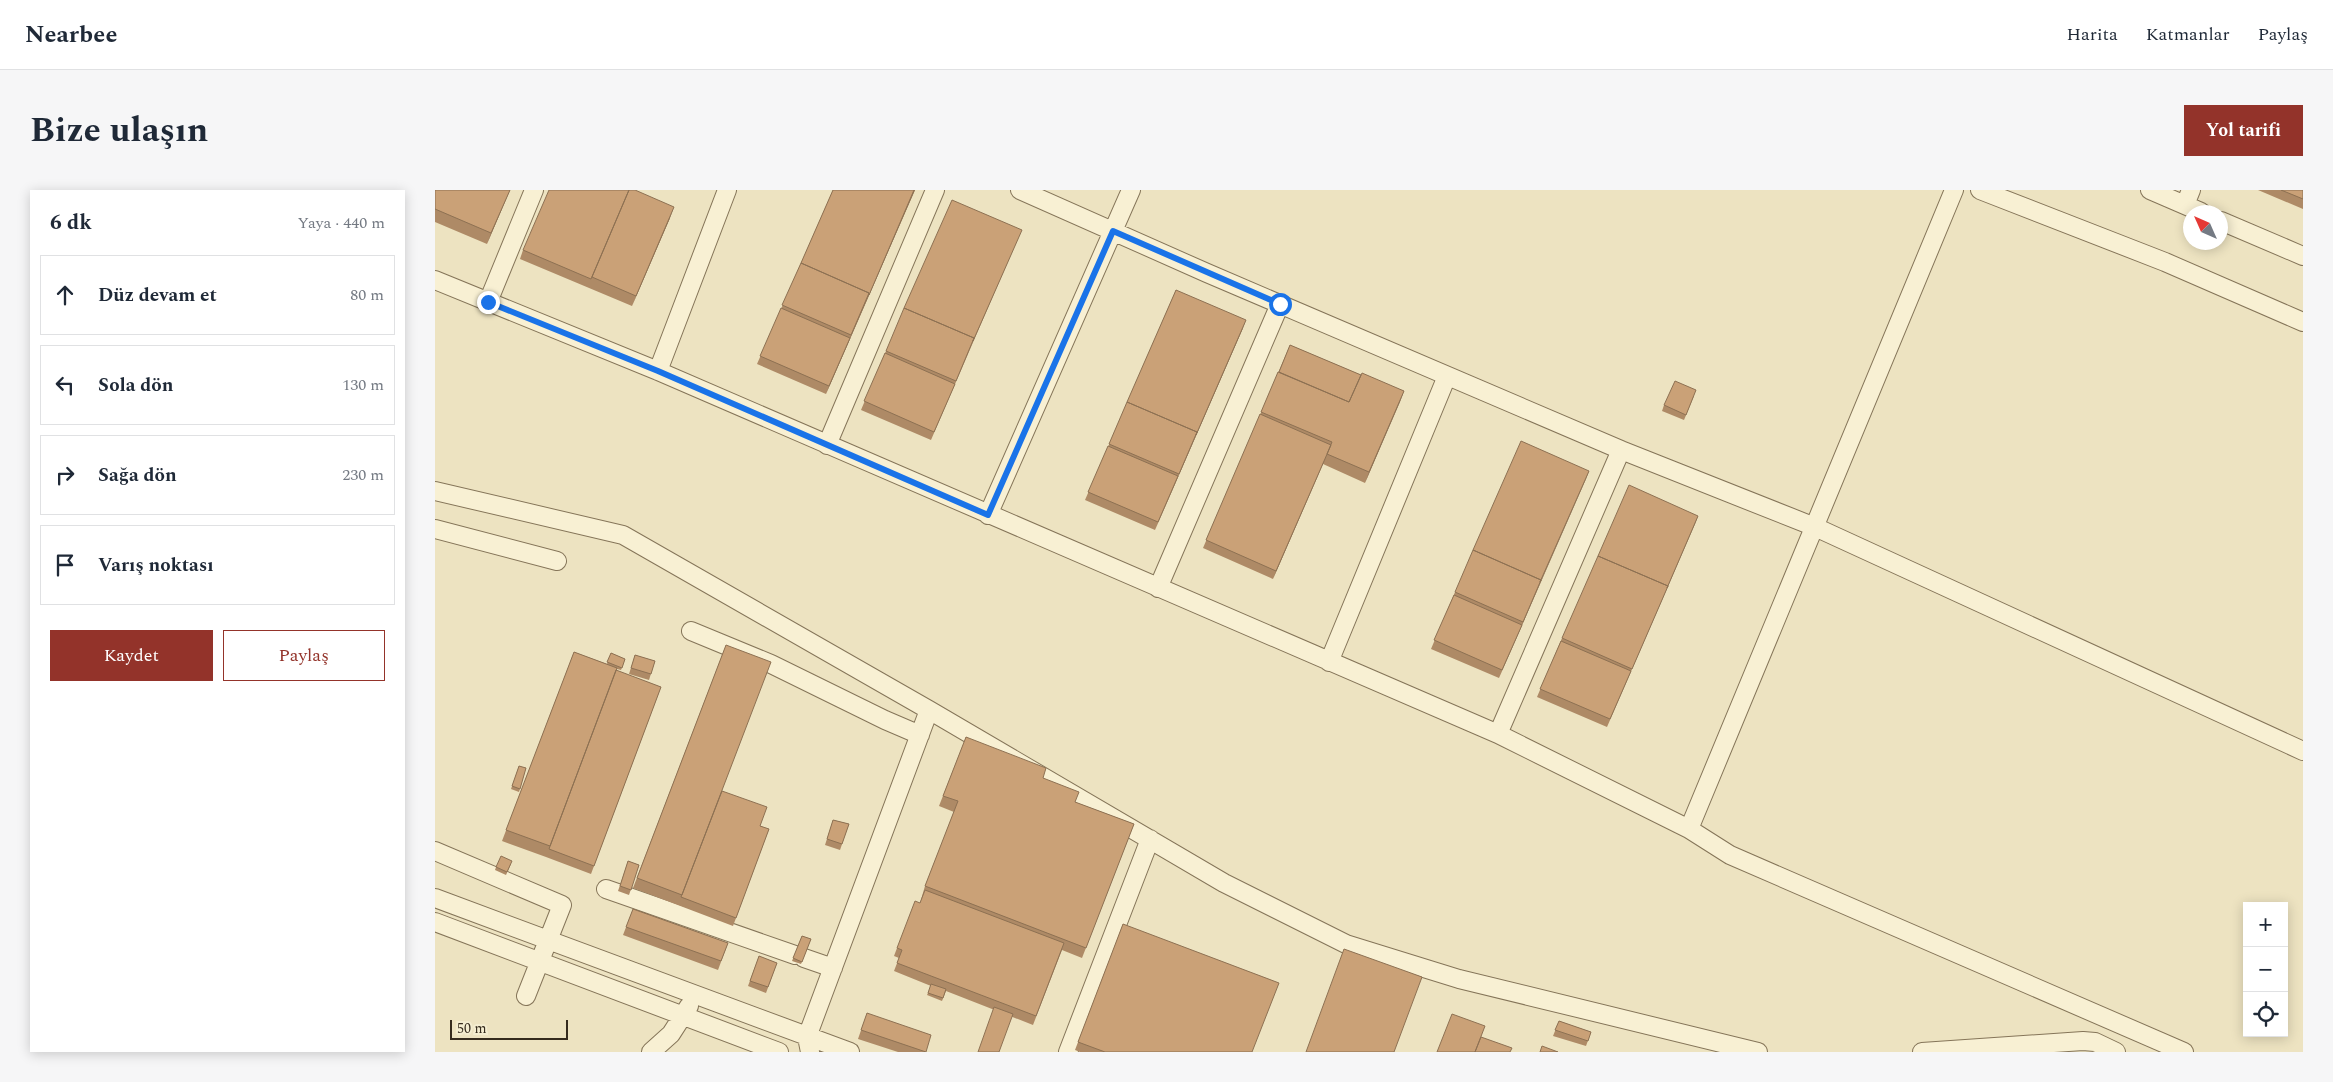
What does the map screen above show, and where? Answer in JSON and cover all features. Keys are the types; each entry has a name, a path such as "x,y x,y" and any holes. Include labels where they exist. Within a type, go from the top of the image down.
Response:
{"street":[{"path":"488,302 534,190"},
{"path":"658,371 727,190"},
{"path":"827,445 935,190"},
{"path":"1021,190 1280,304 1621,450 1815,527 2303,751"},
{"path":"988,515 1131,190"},
{"path":"1689,829 1954,190"},
{"path":"1980,190 2165,262 2303,322"},
{"path":"2149,190 2188,198"},
{"path":"2228,224 2303,256"},
{"path":"435,280 658,371 1498,734 1689,829 1730,855 2184,1052"},
{"path":"1158,588 1280,304"},
{"path":"1329,662 1447,376"},
{"path":"1498,734 1621,450"},
{"path":"435,491 623,535 929,710 1224,883 1346,944 1459,979 1758,1052"},
{"path":"435,529 557,562"},
{"path":"691,631 771,664 885,720 920,735"},
{"path":"809,1045 833,968 929,710"},
{"path":"1068,1052 1149,840"},
{"path":"435,851 562,905 526,996"},
{"path":"606,889 833,968"},
{"path":"435,898 696,996 809,1045 850,1052"},
{"path":"435,922 779,1052"},
{"path":"651,1052 671,1034 696,996"},
{"path":"707,1025 744,1052"},
{"path":"1922,1052 2083,1041 2095,1042 2116,1052"}],"building":[{"path":"435,190 510,190 491,233 435,209"},
{"path":"549,190 629,190 591,279 523,250"},
{"path":"629,190 635,190 674,207 636,296 592,277"},
{"path":"833,190 914,190 869,295 869,293 801,263"},
{"path":"2281,190 2303,190 2303,199"},
{"path":"952,200 1022,230 973,341 974,338 904,308"},
{"path":"801,263 869,293 851,335 782,305"},
{"path":"1176,290 1246,320 1196,435 1197,432 1127,402"},
{"path":"781,308 850,338 829,386 760,356"},
{"path":"904,308 974,338 956,381 886,351"},
{"path":"1290,345 1361,375 1349,402 1279,372"},
{"path":"885,353 955,384 934,432 864,401"},
{"path":"1278,372 1349,402 1362,373 1404,391 1369,472 1327,454 1332,442 1261,412"},
{"path":"1675,381 1696,390 1686,415 1664,405"},
{"path":"1127,402 1197,432 1179,474 1109,444"},
{"path":"1260,414 1331,445 1276,571 1206,540"},
{"path":"1521,441 1589,471 1541,580 1473,550"},
{"path":"1108,446 1178,476 1158,522 1088,492"},
{"path":"1629,485 1698,516 1668,586 1598,556"},
{"path":"1473,550 1541,580 1523,622 1455,592"},
{"path":"1598,556 1668,586 1632,669 1562,638"},
{"path":"1454,595 1522,625 1502,670 1434,640"},
{"path":"1561,641 1631,671 1610,719 1540,689"},
{"path":"726,645 771,662 682,895 637,878"},
{"path":"574,652 617,668 550,846 506,830"},
{"path":"611,653 625,659 622,668 607,662"},
{"path":"635,655 655,661 651,674 631,668"},
{"path":"616,670 661,687 594,866 549,849"},
{"path":"966,737 1046,768 1043,778 1079,792 1075,802 1134,824 1086,948 925,886 958,801 943,796"},
{"path":"519,766 526,768 520,789 512,786"},
{"path":"722,791 767,807 760,826 769,829 736,918 681,897"},
{"path":"833,820 849,824 842,844 827,839"},
{"path":"501,856 512,861 507,872 496,867"},
{"path":"628,861 639,865 631,890 620,886"},
{"path":"925,890 1064,943 1036,1016 897,963 902,950 897,948 915,901 920,903"},
{"path":"633,909 728,943 721,961 626,927"},
{"path":"1123,924 1279,983 1252,1052 1105,1052 1078,1042"},
{"path":"802,936 811,939 802,962 793,958"},
{"path":"1344,949 1422,977 1394,1052 1306,1052"},
{"path":"759,956 777,963 768,987 750,981"},
{"path":"931,984 946,989 943,998 928,993"},
{"path":"994,1007 1013,1014 999,1052 978,1052"},
{"path":"867,1013 931,1035 926,1052 861,1030"},
{"path":"1452,1014 1485,1026 1475,1052 1437,1052"},
{"path":"1559,1021 1591,1032 1588,1041 1555,1030"},
{"path":"1481,1037 1512,1048 1510,1052 1475,1052"},
{"path":"1542,1046 1558,1052 1540,1052"}],"route":[{"path":"488,302 658,371 988,515 1113,231 1280,304"}]}
